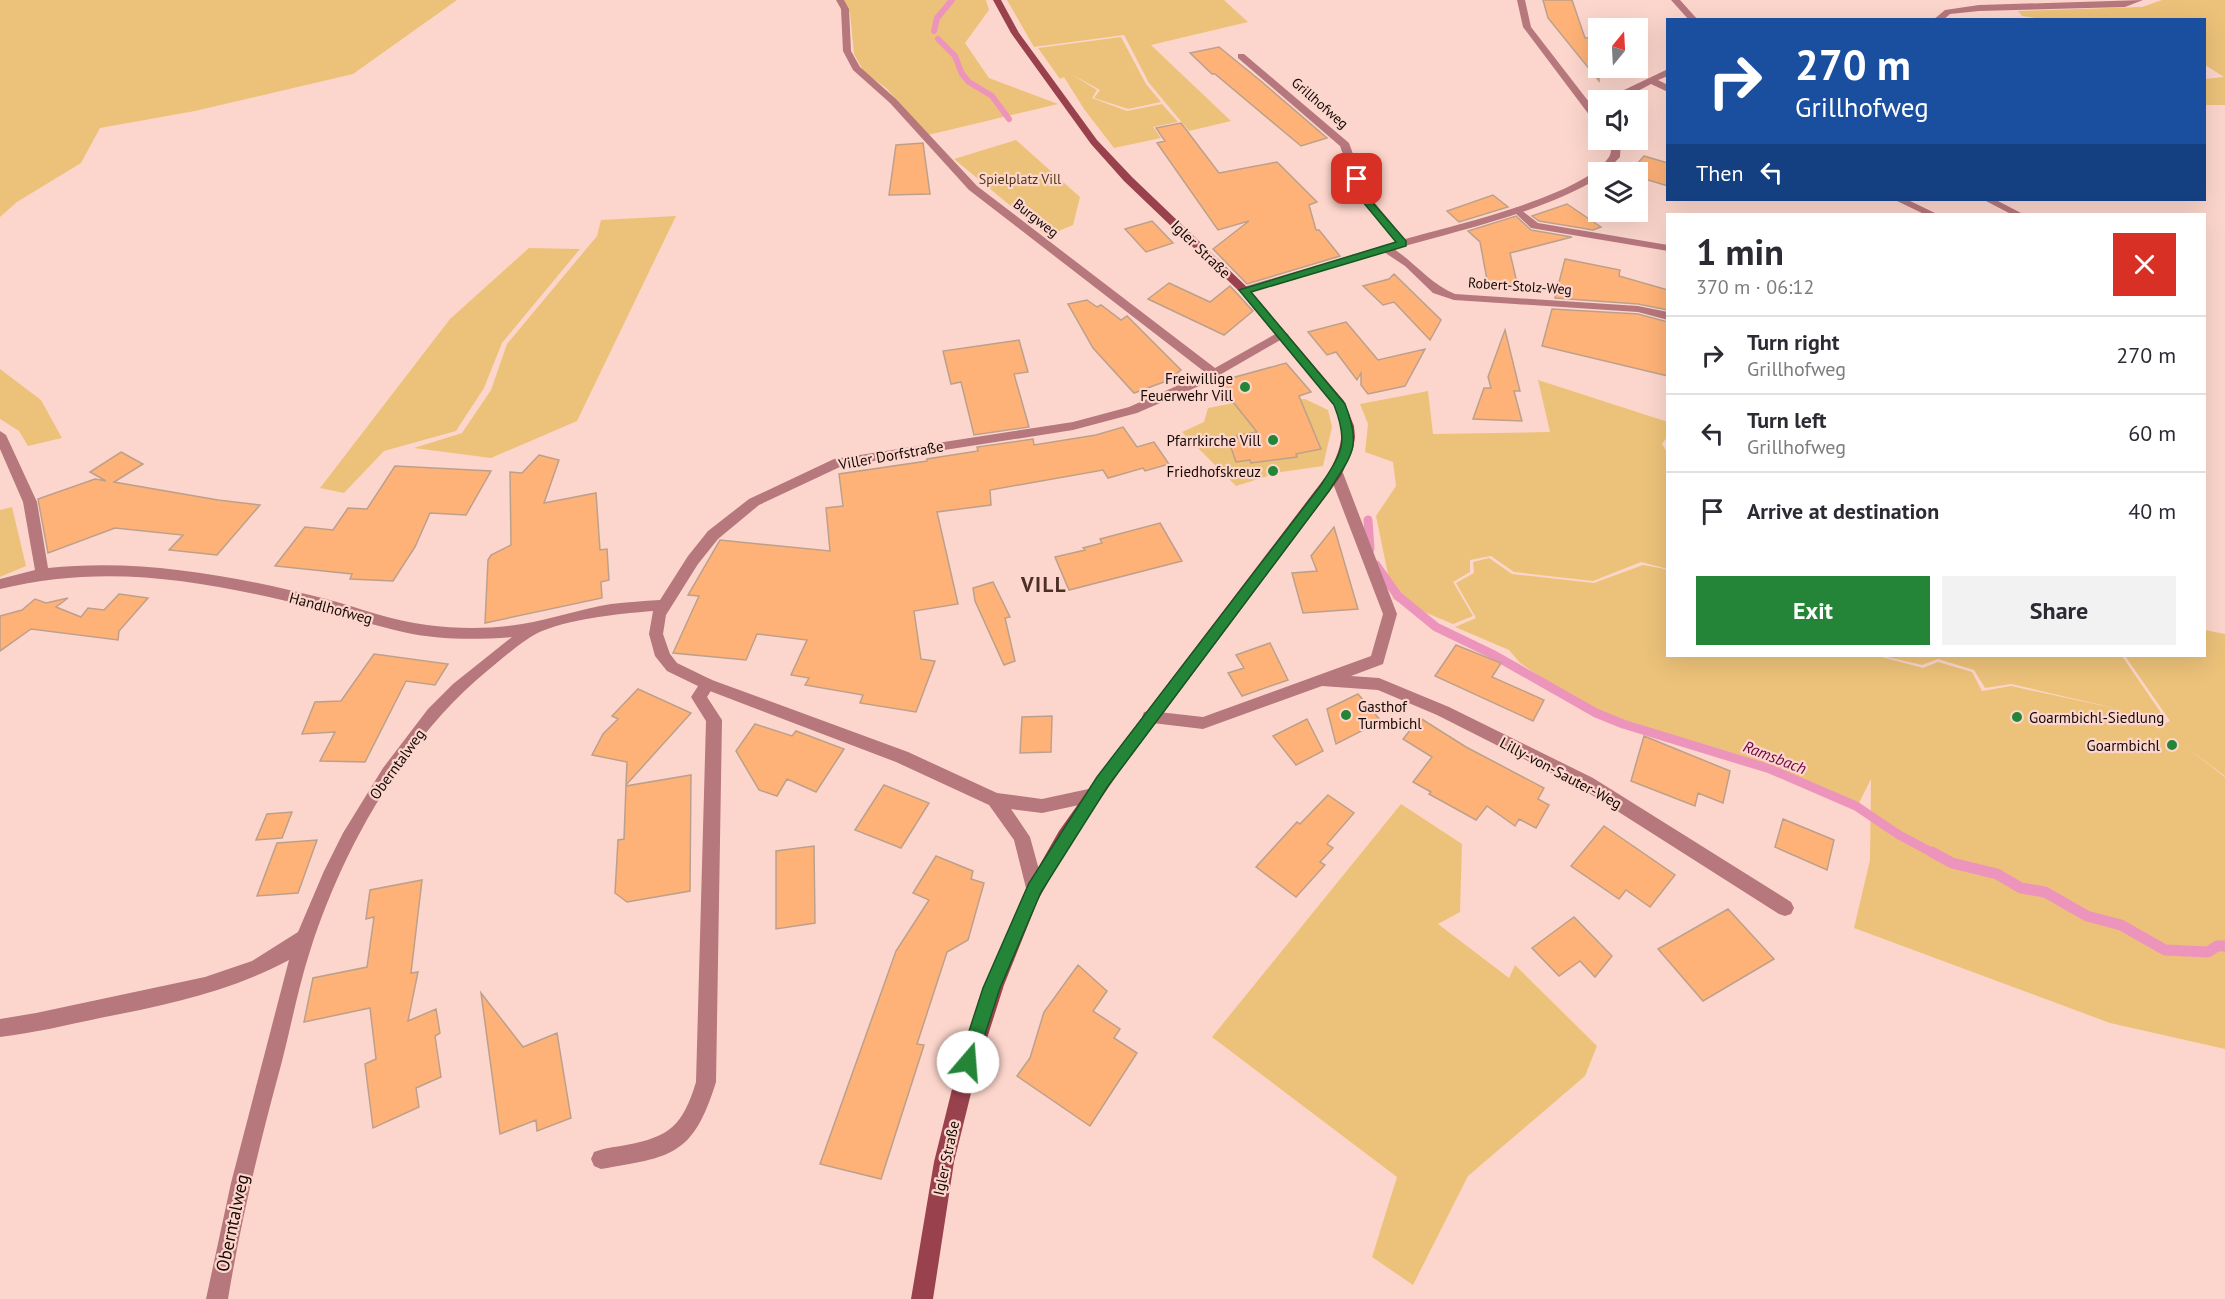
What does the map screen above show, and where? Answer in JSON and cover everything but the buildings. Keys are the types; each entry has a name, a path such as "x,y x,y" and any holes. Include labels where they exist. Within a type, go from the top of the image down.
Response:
{"main road":[{"name":"Igler Straße","path":"922,1299 944,1162 968,1062 992,988 1035,888 1093,795 1336,473 1347,449 1349,437 1344,415 1331,392 1244,290 1128,179 1094,142 1015,33 997,0"}],"street":[{"name":"Burgweg","path":"840,0 845,9 847,51 856,68 892,101 973,188 1214,373"},
{"path":"1521,0 1527,27 1588,107"},
{"path":"1675,0 1692,18"},
{"path":"1940,18 1948,12 1979,8 2125,4 2139,0"},
{"name":"Grillhofweg","path":"1241,56 1345,145 1363,196 1402,243"},
{"path":"1631,90 1666,73"},
{"path":"1650,80 1666,88"},
{"path":"1244,290 1516,210 1573,189 1588,180"},
{"path":"1902,201 1930,213"},
{"path":"1991,201 2016,213"},
{"path":"1516,210 1535,226 1666,248"},
{"name":"Robert-Stolz-Weg","path":"1386,249 1409,264 1437,291 1454,297 1638,309 1666,316"},
{"name":"Viller Dorfstraße","path":"1093,795 1042,806 995,800 902,757 707,684 672,667 663,656 656,628 663,605 706,543 730,519 769,494 839,462 1073,426 1133,410 1214,373 1283,335"},
{"path":"0,435 30,502 42,572"},
{"name":"Lilly-von-Sauter-Weg","path":"1150,717 1203,723 1378,660 1390,614 1336,473"},
{"name":"Handlhofweg","path":"0,584 42,572 143,571 212,580 273,592 397,626 482,633 536,627 602,611 663,605"},
{"name":"Oberntalweg","path":"217,1299 240,1184 305,938 355,826 395,766 429,721 458,688 493,658 536,627"},
{"name":"Lilly-von-Sauter-Weg","path":"1320,680 1379,684 1443,711 1587,783 1785,908"},
{"path":"601,1159 661,1148 678,1138 690,1125 695,1115 706,1082 714,720 699,697 707,684"},
{"name":"Viller Dorfstraße","path":"995,800 1022,837 1035,888"},
{"path":"0,1028 153,998 220,980 274,960 305,938"}],"green space":[{"path":"0,0 457,0 353,74 195,111 100,128 81,163 17,202 0,217"},
{"path":"844,0 986,0 989,10 965,43 989,78 1058,104 928,135 886,88 864,72 854,54 850,13"},
{"path":"1007,0 1224,0 1248,22 1151,45 1231,121 1189,131 1149,83 1124,35 1034,47"},
{"path":"2162,0 2225,0 2225,105 2206,105 2206,79 2224,77 2206,66 2206,18 2036,18 2022,16 2018,11 2142,7"},
{"path":"1121,37 1146,84 1161,102 1128,109 1094,98 1100,90 1071,74 1097,90 1092,98 1127,111 1162,104 1178,122 1153,127 1161,138 1114,148 1084,109 1064,77 1060,79 1038,48"},
{"name":"Spielplatz Vill","path":"1016,140 1080,197 1073,225 1047,236 954,159"},
{"path":"676,216 577,421 491,458 414,448 462,433 491,390 507,344 597,236 601,220"},
{"path":"529,248 580,249 502,343 484,388 456,431 384,451 344,493 320,488 450,319"},
{"path":"0,369 41,400 62,438 28,446 19,431 0,419"},
{"path":"1538,380 1666,421 1666,439 1662,444 1666,451 1666,568 1641,562 1593,581 1514,572 1491,556 1470,560 1470,572 1453,582 1473,616 1453,624 1393,599 1376,516 1396,486 1393,462 1365,452 1368,424 1360,404 1428,391 1433,434 1550,432"},
{"path":"1305,399 1328,410 1332,427 1323,466 1281,472 1236,486 1182,432 1204,422 1208,408 1244,401","holes":["1309,420 1319,442 1314,450 1236,462 1228,439 1238,438 1238,435 1267,431 1264,423"]},
{"path":"12,507 26,566 0,577 0,510"},
{"path":"1489,558 1512,574 1594,583 1643,565 1665,569 1666,657 1882,657 1923,668 1938,662 1972,672 1982,691 2011,686 2123,710 2011,684 1985,688 1974,670 1938,659 1922,665 1886,657 2123,657 2166,720 2162,725 2170,721 2126,657 2206,657 2206,630 2225,634 2225,776 2186,747 2225,777 2225,1049 2110,1023 1854,928 1870,860 1871,779 1858,805 1772,767 1608,716 1554,686 1520,663 1509,650 1455,627 1476,618 1456,583 1474,573 1473,562"},
{"path":"1401,804 1462,844 1460,912 1438,924 1509,978 1515,965 1597,1046 1585,1076 1468,1176 1413,1285 1372,1257 1397,1177 1212,1037"}],"waterway":[{"name":"Ramsbach","path":"934,31 937,18 952,0"},
{"name":"Ramsbach","path":"938,39 955,56 962,74 969,82 992,96 1009,119"},
{"name":"Ramsbach","path":"1368,520 1370,549"},
{"name":"Ramsbach","path":"1376,565 1398,596 1436,627 1492,654 1596,713 1623,724 1770,769 1856,806 1899,835 1935,854"},
{"name":"Ramsbach","path":"1932,852 1952,863 1997,874 2021,888 2045,892 2087,916 2121,925 2165,950 2208,952 2217,946 2225,946"}],"place":[{"name":"Freiwillige Feuerwehr Vill","path":"1245,387"},
{"name":"Pfarrkirche Vill","path":"1273,440"},
{"name":"Friedhofskreuz","path":"1273,471"},
{"name":"Gasthof Turmbichl","path":"1346,715"},
{"name":"Goarmbichl-Siedlung","path":"2017,717"},
{"name":"Goarmbichl","path":"2172,745"}],"district":[{"name":"VILL","path":"1044,584"}],"route":[{"path":"968,1062 992,988 1035,888 1093,795 1325,488 1343,459 1349,437 1348,426 1340,404 1244,290 1402,243 1363,196 1357,179"}]}
